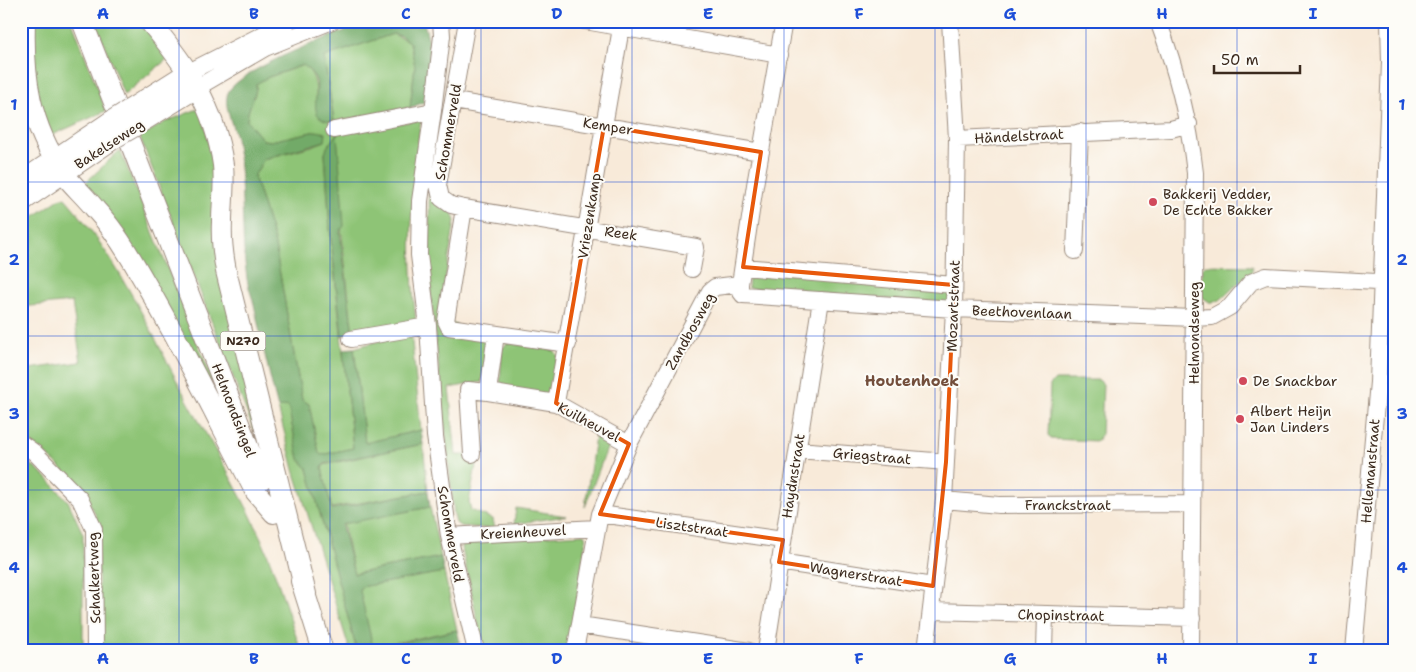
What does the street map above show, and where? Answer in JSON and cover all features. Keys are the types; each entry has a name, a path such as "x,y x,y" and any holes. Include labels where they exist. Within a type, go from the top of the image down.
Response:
{"main road":[{"name":"N270","path":"25,21 24,63 33,110 59,166 117,236 140,273 255,491 274,513"},
{"name":"Helmondsingel","path":"82,21 306,594 323,651"},
{"name":"N270","path":"149,21 193,79 216,134 223,166 222,246 226,272 306,594"},
{"name":"Bakelseweg","path":"21,202 59,166 193,79"},
{"name":"Bakelseweg","path":"21,182 59,166"}],"street":[{"path":"193,79 290,21"},
{"name":"Schommerveld","path":"441,21 442,36 420,200 419,255 428,326 435,436 449,536 476,651"},
{"name":"Schommerveld","path":"464,208 445,201 438,192 467,21"},
{"path":"585,21 778,54"},
{"path":"740,284 784,21"},
{"name":"Mozartstraat","path":"926,651 944,500 954,309 958,139 950,21"},
{"name":"Helmondseweg","path":"1158,21 1169,50 1189,124 1195,173 1191,651"},
{"name":"Hellemanstraat","path":"1354,651 1378,382 1388,325 1389,21"},
{"path":"193,79 321,23"},
{"name":"Vriezenkamp","path":"556,403 568,344 621,28"},
{"name":"Kemper","path":"454,101 761,152"},
{"name":"Schommerveld","path":"334,130 433,110"},
{"name":"Händelstraat","path":"958,139 1171,129 1189,124"},
{"name":"Händelstraat","path":"1075,251 1080,132"},
{"path":"464,208 446,321 449,327 568,344"},
{"name":"Reek","path":"464,208 696,247 692,269"},
{"path":"743,267 954,285"},
{"name":"Beethovenlaan","path":"740,284 740,291 743,295 954,309 1194,318 1212,317 1230,307 1251,282 1266,276 1388,283"},
{"name":"Zandbosweg","path":"575,651 598,521 629,444 710,290 715,287 740,284"},
{"name":"Haydnstraat","path":"766,651 820,300"},
{"path":"351,339 428,326"},
{"path":"472,454 468,390 488,392 496,334"},
{"name":"Kuilheuvel","path":"488,392 556,403 629,444"},
{"name":"Schalkertweg","path":"21,443 35,453 80,499 94,529 95,651"},
{"name":"Griegstraat","path":"798,450 946,462"},
{"name":"Franckstraat","path":"944,500 999,505 1192,504"},
{"name":"Kreienheuvel","path":"449,536 598,521"},
{"name":"Lisztstraat","path":"598,521 783,540"},
{"name":"Wagnerstraat","path":"779,562 933,586"},
{"name":"Chopinstraat","path":"930,611 1192,618"},
{"path":"1044,651 1045,614"},
{"path":"580,625 749,651"}],"highlighted area":[{"path":"604,126 761,152 743,267 954,285 946,462 933,586 779,562 783,540 600,514 629,444 556,403"}],"green space":[{"path":"31,21 72,21 106,111 50,136 34,90"},
{"path":"95,21 141,21 171,56 124,95"},
{"path":"372,21 423,21 429,51 424,102 410,108 415,66 410,43 401,36 393,34 324,57 334,121 325,120 317,112 316,81 309,70 303,65 266,78 256,84 247,121 263,140 271,141 316,131 326,133 325,141 264,159 254,176 274,240 302,400 309,404 319,453 321,455 353,448 344,349 354,348 365,443 421,430 423,444 324,464 322,468 332,509 428,491 430,507 343,524 342,526 354,574 441,557 444,572 361,587 360,591 373,647 377,648 457,630 460,642 419,651 357,651 308,469 299,459 288,406 278,408 248,285 239,156 227,105 228,93 242,78 297,50"},
{"path":"393,34 410,42 415,66 410,108 334,122 337,133 421,120 413,196 411,246 416,322 353,335 341,227 325,153 330,230 353,448 321,455 309,404 302,400 274,240 254,176 264,159 325,141 316,131 271,141 263,140 247,121 247,116 256,84 266,78 304,65 310,71 315,84 318,110 321,118 334,121 324,57"},
{"path":"200,108 203,115 277,490 140,137 165,122"},
{"path":"442,118 431,193 438,205 452,212 455,221 439,317 488,340 482,382 449,388 456,455 478,455 469,502 471,510 493,519 495,529 460,526 456,523 454,515 430,286 429,187 437,120"},
{"path":"337,133 344,226 340,231 353,335 342,336 330,230 325,154 327,147"},
{"path":"120,150 233,431 83,185"},
{"path":"61,198 65,198 83,220 128,288 241,496 271,563 301,651 101,651 96,516 83,492 74,481 54,461 21,435 21,370 81,362 72,302 21,307 21,225"},
{"path":"1206,265 1252,266 1252,271 1220,300 1211,303 1202,297 1202,268"},
{"path":"750,271 952,287 951,304 748,288"},
{"path":"411,332 421,430 365,443 354,348"},
{"path":"507,343 555,351 558,356 549,396 502,388 500,385 502,349"},
{"path":"1055,380 1099,380 1103,384 1101,435 1097,441 1051,439 1048,435 1050,385"},
{"path":"288,405 299,459 308,469 357,651 350,651 295,473 278,408"},
{"path":"595,436 609,443 585,507"},
{"path":"423,444 428,491 331,508 322,468 324,465"},
{"path":"21,456 43,474 68,501 83,534 83,651 21,651"},
{"path":"430,507 441,557 354,574 343,523"},
{"path":"516,508 566,516 514,524"},
{"path":"584,534 586,538 569,651 484,651 462,549 463,541"},
{"path":"444,572 457,630 373,647 359,591 361,587"}],"place":[{"name":"Bakkerij Vedder, De Echte Bakker","path":"1153,202"},
{"name":"De Snackbar","path":"1243,381"},
{"name":"Albert Heijn Jan Linders","path":"1240,419"}],"district":[{"name":"Houtenhoek","path":"912,381"}]}
